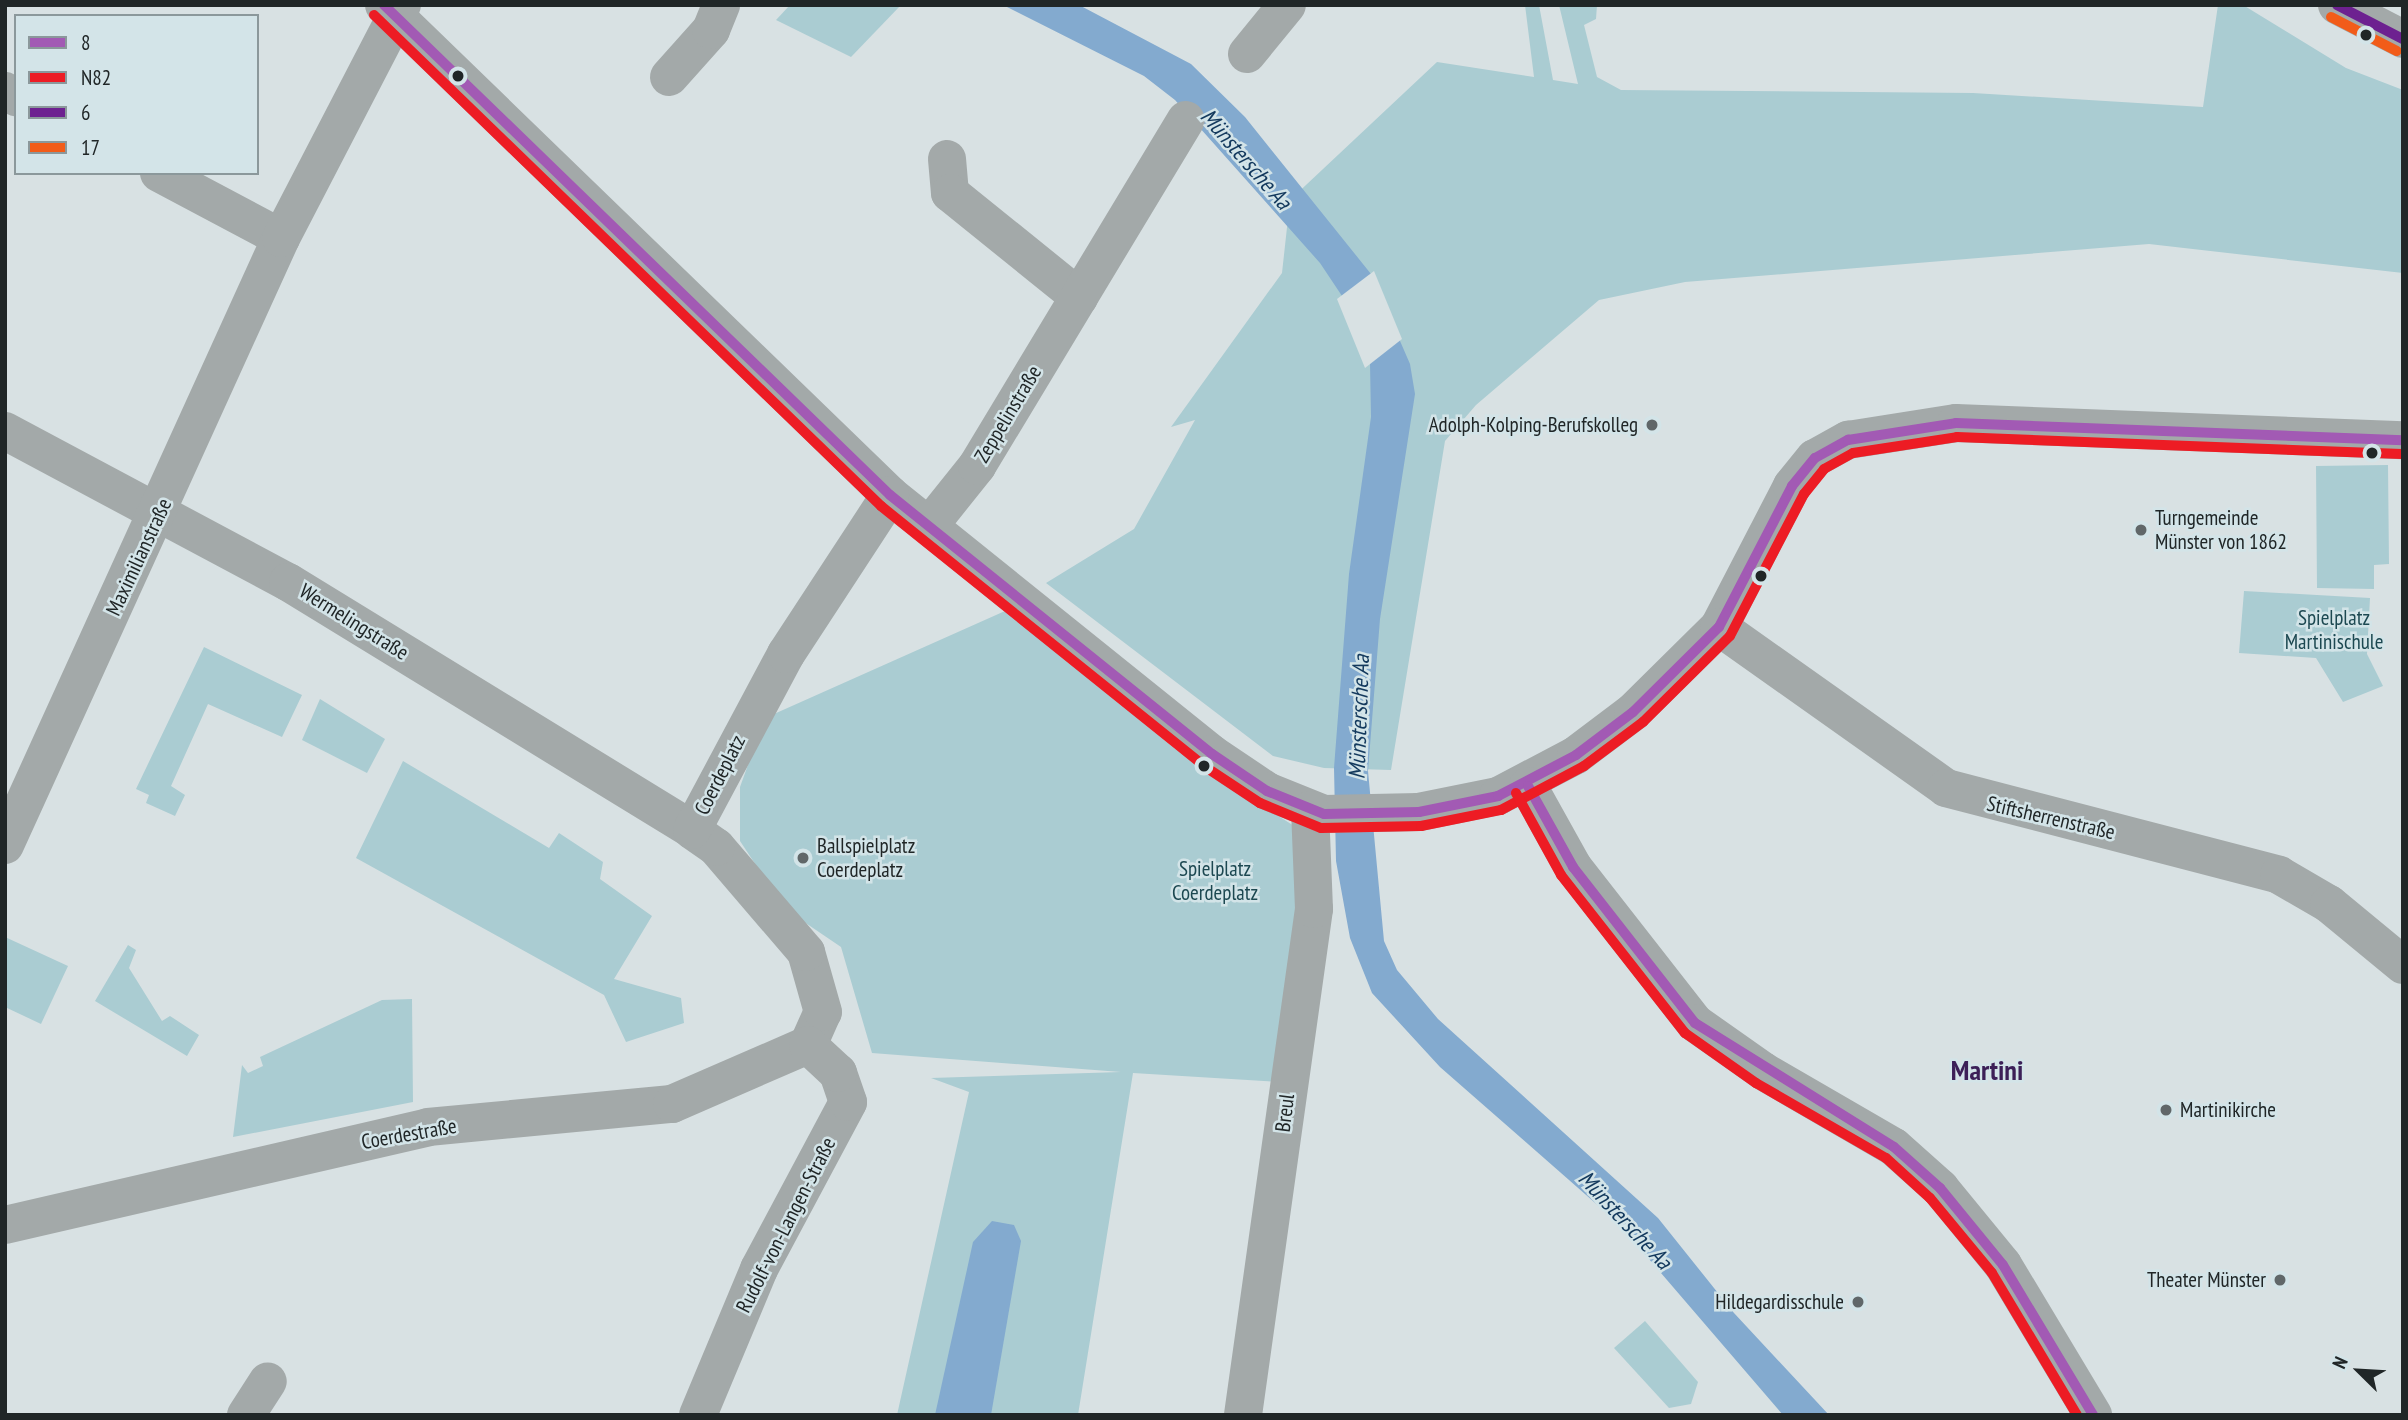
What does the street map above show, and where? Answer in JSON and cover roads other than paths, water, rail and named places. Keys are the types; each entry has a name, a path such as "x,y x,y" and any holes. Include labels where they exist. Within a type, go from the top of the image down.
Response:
{"street":[{"path":"669,77 712,30 721,5"},
{"path":"1247,54 1287,5"},
{"path":"2337,5 2403,39"},
{"path":"393,9 890,495 1195,742 1259,786 1339,814 1457,806 1528,786 1633,712 1718,627 1792,486 1815,458 1848,440 1956,424 2403,440"},
{"name":"Maximilianstraße","path":"5,845 281,238 393,9"},
{"name":"Zeppelinstraße","path":"929,527 977,466 1186,120"},
{"path":"947,159 950,192 1079,297"},
{"path":"163,175 281,238"},
{"name":"Wermelingstraße","path":"5,430 160,509 692,830"},
{"name":"Coerdeplatz","path":"807,1045 823,1013 806,951 716,847 692,830 786,654 890,495"},
{"name":"Stiftsherrenstraße","path":"1718,627 1947,789 2279,875 2329,904 2403,965"},
{"path":"1528,786 1573,867 1696,1023 1763,1072 1894,1147 1940,1188 2003,1265 2093,1415"},
{"name":"Breul","path":"1243,1415 1314,909 1339,814"},
{"name":"Coerdestraße","path":"5,1225 428,1127 672,1104 807,1045"},
{"name":"Rudolf-von-Langen-Straße","path":"698,1415 759,1269 848,1102 838,1073 807,1045"},
{"path":"246,1415 268,1381"}],"water":[{"name":"Münstersche Aa","path":"1003,5 1079,5 1191,64 1245,117 1371,274 1410,364 1415,394 1380,619 1368,771 1384,941 1397,970 1438,1019 1658,1218 1734,1313 1829,1415 1783,1415 1618,1223 1440,1067 1372,993 1350,938 1336,861 1334,768 1349,574 1371,417 1370,364 1342,296 1320,263 1175,100 1144,76"},
{"path":"992,1221 1014,1225 1021,1241 991,1415 935,1415 973,1242"}],"place":[{"name":"Adolph-Kolping-Berufskolleg","path":"1652,425"},
{"name":"Turngemeinde Münster von 1862","path":"2141,530"},
{"name":"Ballspielplatz Coerdeplatz","path":"803,858"},
{"name":"Martinikirche","path":"2166,1110"},
{"name":"Theater Münster","path":"2280,1280"},
{"name":"Hildegardisschule","path":"1858,1302"}],"district":[{"name":"Martini","path":"1987,1070"}],"park label":[{"name":"Spielplatz Martinischule","path":"2334,630"},
{"name":"Spielplatz Coerdeplatz","path":"1215,881"}]}
